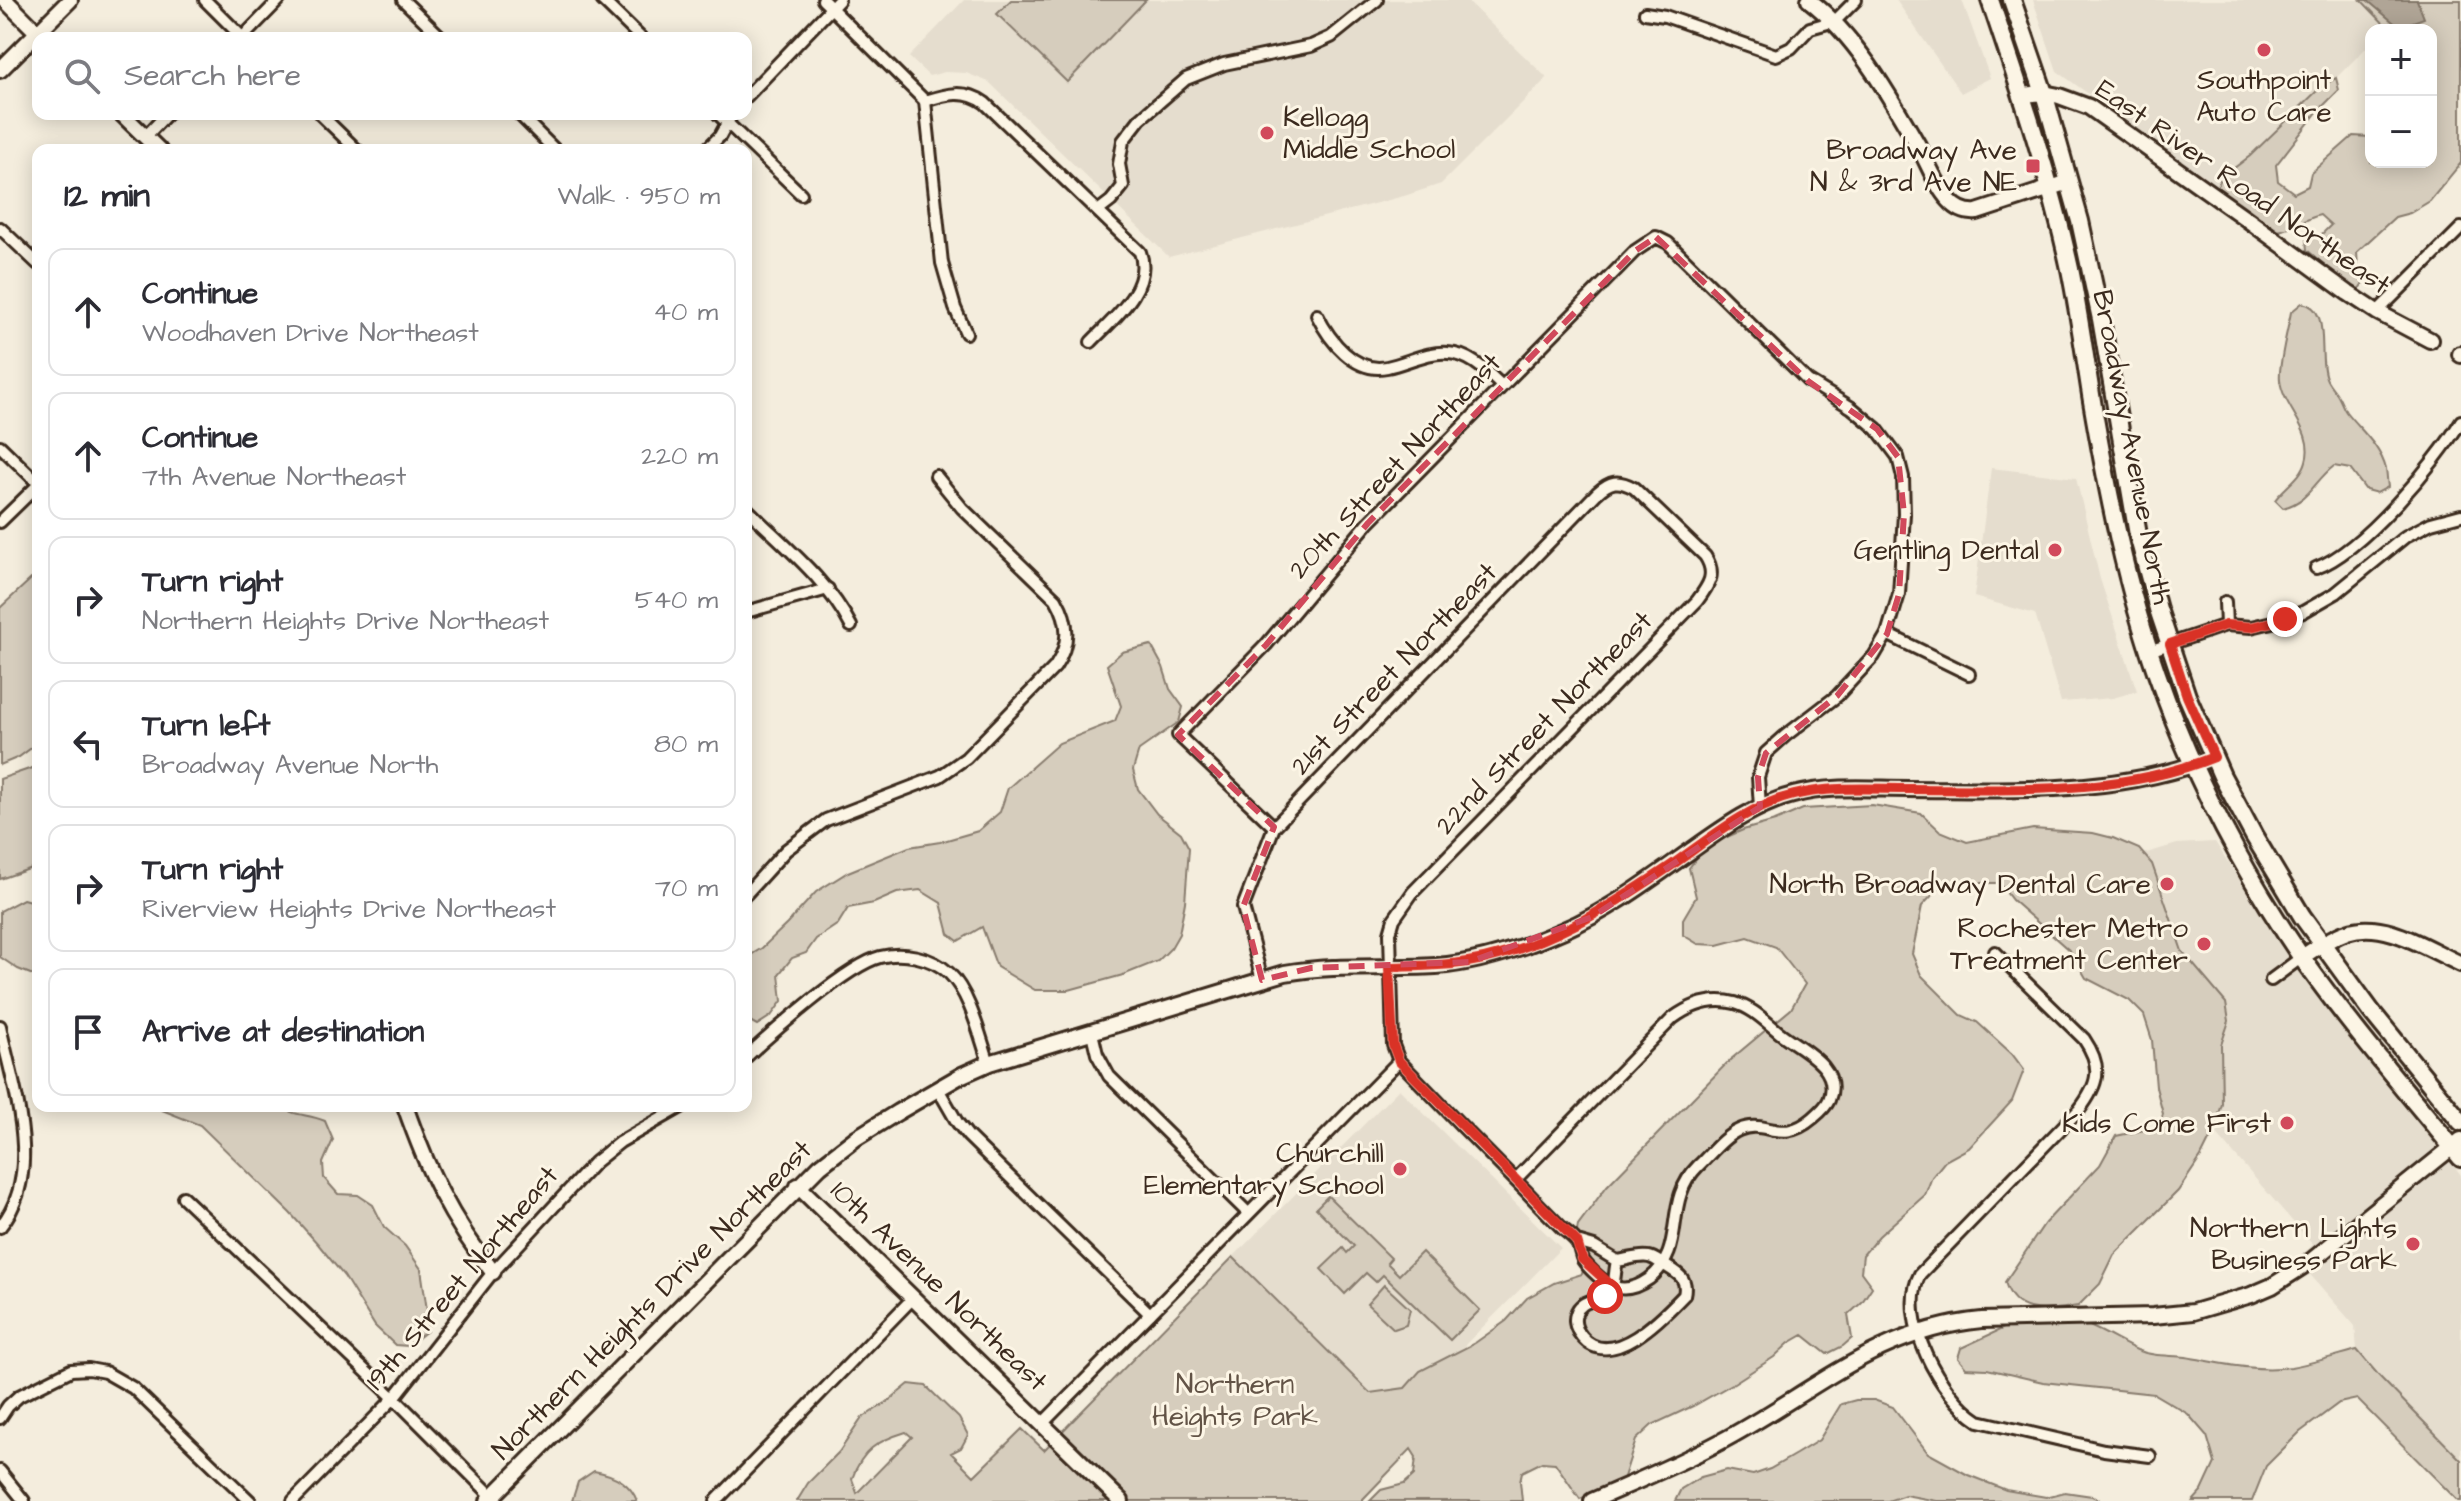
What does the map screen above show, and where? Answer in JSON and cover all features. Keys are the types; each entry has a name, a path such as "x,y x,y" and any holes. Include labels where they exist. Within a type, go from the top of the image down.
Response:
{"main road":[{"name":"Broadway Avenue North","path":"1990,0 2023,95 2050,188 2076,299 2124,563 2149,651 2193,766 2254,882 2302,957 2348,1019 2458,1148"},
{"name":"Broadway Avenue North","path":"2012,0 2044,93 2069,182 2101,319 2135,519 2148,573 2187,696 2260,847 2321,945 2461,1122"}],"street":[{"path":"5,0 38,32"},
{"path":"43,32 70,0"},
{"path":"205,0 237,32"},
{"path":"249,32 279,0"},
{"path":"403,0 436,32"},
{"path":"602,0 635,32"},
{"path":"1098,211 1123,186 1119,164 1123,141 1158,100 1186,79 1234,62 1311,46 1340,31 1377,0"},
{"path":"1809,0 1835,21 1872,72 1911,133 1943,192 1957,208 1977,212 2069,182"},
{"path":"1645,13 1703,28 1769,54 1782,53 1810,28 1835,21 1856,0"},
{"path":"752,90 831,3 925,101 942,263 966,333"},
{"path":"0,70 32,43"},
{"name":"East River Road Northeast","path":"2023,95 2044,93 2069,98 2089,107 2325,278 2377,312 2430,340"},
{"path":"925,101 951,94 978,98 1140,252 1143,270 1140,281 1127,303 1091,342"},
{"path":"128,120 153,144"},
{"path":"145,137 161,120"},
{"path":"326,120 351,144"},
{"path":"525,120 549,144"},
{"path":"712,144 729,120"},
{"path":"732,120 801,194"},
{"path":"0,228 32,258"},
{"path":"2377,312 2461,228"},
{"name":"20th Street Northeast","path":"1274,827 1178,735 1266,645 1368,523 1635,251 1656,237 1668,243 1808,381 1852,408 1877,429 1898,457 1903,477 1899,594 1887,634"},
{"path":"1317,315 1327,335 1359,363 1371,368 1384,368 1431,354 1449,353 1465,357 1480,366 1501,385"},
{"path":"2316,568 2338,557 2398,501 2430,466 2461,421"},
{"path":"0,446 32,478"},
{"path":"752,887 786,850 826,820 940,776 953,768 1055,667 1064,654 1068,641 1067,627 1064,612 1056,599 962,508 936,476"},
{"name":"21st Street Northeast","path":"1262,980 1243,907 1274,827 1605,486 1623,482 1634,488 1670,522"},
{"path":"0,522 32,490"},
{"path":"752,514 828,589 851,626"},
{"path":"2149,651 2226,625 2251,627 2303,612 2336,593 2406,536 2431,523 2461,515"},
{"name":"22nd Street Northeast","path":"1389,967 1390,933 1394,919 1413,892 1697,601 1707,587 1712,577 1711,566 1705,556 1670,522"},
{"path":"752,610 828,589"},
{"path":"2225,602 2226,625"},
{"path":"1760,807 1758,777 1766,753 1837,696 1874,656 1887,634 1969,674"},
{"name":"Northern Heights Drive Northeast","path":"493,1500 798,1186 831,1156 938,1089 989,1063 1311,968 1438,966 1469,962 1509,951 1592,917 1720,831 1760,807 1793,795 1827,789 2086,785 2148,778 2214,757"},
{"path":"2271,980 2302,957 2350,930 2376,928 2461,964"},
{"path":"1995,952 2084,1039 2094,1053 2097,1068 2095,1082 2079,1110 1920,1274 1912,1297 1919,1332 1936,1374 1951,1398 1964,1412 1979,1421 2104,1450 2150,1456"},
{"path":"752,1051 852,972 880,957 900,956 920,957 937,964 951,975 971,1011 989,1063"},
{"path":"1389,967 1393,1045 1399,1061 1577,1242 1594,1247 1617,1261 1646,1256 1684,1279 1684,1295 1644,1332 1611,1348 1592,1346 1578,1331 1576,1311 1582,1304 1605,1296 1613,1287 1617,1261"},
{"path":"1515,1180 1673,1018 1686,1008 1702,1002 1735,1003 1749,1009 1825,1068 1830,1080 1828,1102 1811,1120 1794,1130 1781,1132 1758,1127 1737,1131 1691,1173 1679,1196 1673,1218 1670,1254 1651,1277 1627,1288 1613,1287 1582,1259 1577,1242"},
{"path":"0,1026 21,1129 24,1168 18,1198 0,1227"},
{"path":"1092,1033 1097,1054 1109,1076 1248,1213"},
{"path":"1042,1424 1399,1061"},
{"path":"938,1089 968,1136 1150,1314"},
{"path":"407,1112 424,1158 454,1220 493,1272"},
{"name":"19th Street Northeast","path":"293,1501 394,1398 493,1272 595,1162 620,1142 672,1112"},
{"path":"1592,1501 1720,1442 1843,1367 1876,1349 1919,1332 1982,1320 2153,1316 2193,1312 2251,1295 2272,1286 2311,1261 2458,1148"},
{"name":"10th Avenue Northeast","path":"798,1186 1121,1501"},
{"path":"183,1197 394,1398 493,1500"},
{"path":"716,1501 914,1297"},
{"path":"0,1418 19,1396 71,1370 105,1372 133,1388 250,1501"},
{"path":"0,1471 24,1501"}],"highlighted area":[{"path":"1656,237 1808,381 1877,429 1898,457 1904,514 1899,594 1887,634 1837,696 1766,753 1758,777 1760,807 1592,917 1469,962 1311,968 1262,980 1243,907 1274,827 1178,735 1266,645 1368,523 1635,251"}],"shaded area":[{"name":"Kellogg Middle School","path":"964,0 1466,0 1547,78 1441,184 1169,257 989,82 966,73 945,72 929,76 909,57"},
{"path":"1896,0 1962,0 1990,78 1961,93"},
{"path":"2033,0 2361,0 2384,24 2365,24 2365,49 2250,156 2221,178 2217,188 2057,71"},
{"path":"2367,0 2417,0 2424,18 2407,24 2395,24"},
{"path":"1991,468 2076,478 2100,579 2137,691 2113,698 2061,702 2035,614 1974,597"},
{"path":"2215,842 2306,983 2461,1175 2461,1460 2357,1350 2355,1326 2307,1271 2299,1257 2313,1245 2214,1131 2222,1104 2221,1045 2229,1021 2226,1003 2182,951 2152,864 2143,854 2177,844"},
{"name":"Churchill Elementary School","path":"1399,1089 1561,1248 1460,1350 1420,1371 1405,1388 1369,1393 1233,1257"}],"green space":[{"path":"1011,0 1146,0 1067,82 997,14"},
{"path":"2361,0 2461,0 2461,163 2430,201 2410,213 2395,217 2357,252 2358,268 2365,280 2359,289 2347,284 2307,250 2306,240 2322,234 2331,225 2320,215 2277,231 2217,188 2221,178 2250,156 2323,85 2336,78 2339,90 2318,111 2276,165 2278,181 2294,193 2308,186 2311,173 2353,136 2365,137 2365,168 2437,168 2437,24 2384,24"},
{"path":"2302,303 2312,307 2321,324 2327,380 2346,412 2379,452 2386,469 2388,487 2377,493 2366,490 2350,469 2334,466 2300,501 2283,508 2275,500 2301,472 2308,450 2303,430 2280,380 2291,312"},
{"path":"32,579 32,747 0,765 0,608"},
{"path":"1151,645 1170,689 1183,707 1179,722 1139,750 1133,770 1138,789 1157,814 1181,833 1189,848 1185,902 1179,934 1171,948 1158,961 1123,975 1069,990 1035,990 997,967 982,927 958,941 949,934 941,903 920,890 897,893 874,903 848,908 838,924 816,939 806,953 792,958 779,974 782,1001 771,1016 757,1025 752,1022 752,954 787,924 816,892 848,872 909,847 978,831 1000,812 1008,788 1059,743 1115,721 1121,706 1107,665 1122,652"},
{"path":"32,768 32,868 0,879 0,779"},
{"name":"Northern Heights Park","path":"1872,805 1921,813 1940,831 1967,842 2033,829 2093,833 2139,849 2152,864 2182,951 2226,1003 2229,1021 2221,1045 2222,1104 2214,1131 2201,1157 2178,1191 2114,1255 2100,1284 2078,1306 2034,1309 2017,1302 2005,1282 2045,1223 2100,1165 2116,1136 2159,1127 2163,1114 2156,1087 2152,1040 2144,1015 2129,1000 2086,978 2071,952 2012,900 1999,883 1955,883 1938,889 1922,906 1912,954 1921,975 1961,1015 1977,1022 2012,1054 2024,1070 2012,1101 1969,1148 1945,1161 1932,1177 1925,1195 1879,1236 1863,1255 1861,1272 1872,1287 1848,1315 1852,1338 1827,1354 1803,1335 1734,1383 1652,1425 1636,1440 1623,1480 1580,1499 1555,1463 1542,1462 1522,1472 1522,1501 1370,1501 1381,1490 1404,1484 1414,1475 1416,1457 1411,1449 1363,1501 797,1501 808,1483 839,1452 862,1418 909,1384 926,1386 959,1418 968,1435 961,1448 951,1453 974,1476 1022,1429 1044,1450 1233,1257 1370,1393 1405,1388 1420,1371 1475,1343 1506,1321 1527,1298 1554,1283 1582,1274 1586,1259 1574,1248 1578,1225 1607,1186 1730,1060 1791,1009 1805,984 1776,947 1748,937 1718,945 1698,944 1683,935 1683,919 1696,897 1689,868 1702,851 1720,840 1803,809","holes":["906,1432 912,1437 857,1493 852,1479 866,1454 896,1435"]},
{"path":"23,899 32,901 32,975 0,957 0,911"},
{"path":"167,1112 291,1112 325,1121 333,1140 323,1163 324,1178 338,1194 358,1195 373,1205 384,1227 405,1246 421,1269 427,1331 408,1346 395,1345 375,1326 344,1276 318,1244 200,1125"},
{"path":"1328,1196 1391,1258 1387,1263 1399,1275 1422,1252 1480,1310 1450,1340 1383,1275 1376,1282 1366,1273 1345,1294 1321,1269 1343,1248 1347,1253 1354,1246 1316,1208"},
{"path":"1384,1285 1410,1309 1406,1325 1394,1329 1367,1304"},
{"path":"2087,1325 2143,1352 2251,1368 2291,1367 2357,1350 2461,1460 2461,1501 2357,1399 2339,1403 2300,1432 2266,1466 2252,1501 2193,1501 2202,1491 2215,1463 2207,1436 2188,1414 2154,1394 2043,1382 1987,1369 1966,1368 1958,1358 1961,1348 2004,1328"},
{"path":"1874,1400 1893,1407 1928,1453 1968,1475 2006,1490 2046,1497 2065,1492 2092,1496 2102,1501 1937,1501 1905,1495 1888,1501 1675,1501 1681,1489 1701,1477 1727,1470 1753,1475 1770,1469 1819,1440 1841,1404"},
{"path":"594,1471 620,1480 637,1501 572,1501 578,1482"}],"place":[{"name":"Southpoint Auto Care","path":"2264,50"},
{"name":"Kellogg Middle School","path":"1267,133"},
{"name":"Broadway Ave N & 3rd Ave NE","path":"2033,166"},
{"name":"Gentling Dental","path":"2055,550"},
{"name":"North Broadway Dental Care","path":"2167,884"},
{"name":"Rochester Metro Treatment Center","path":"2204,944"},
{"name":"Kids Come First","path":"2287,1123"},
{"name":"Churchill Elementary School","path":"1400,1169"},
{"name":"Northern Lights Business Park","path":"2413,1244"}],"route":[{"path":"1605,1296 1613,1287 1582,1259 1577,1242 1399,1061 1393,1045 1389,967 1469,962 1531,944 1564,930 1626,896 1760,807 1793,795 1827,789 2086,785 2148,778 2193,766 2214,757 2187,696 2170,644 2226,625 2251,627 2285,619"}]}
